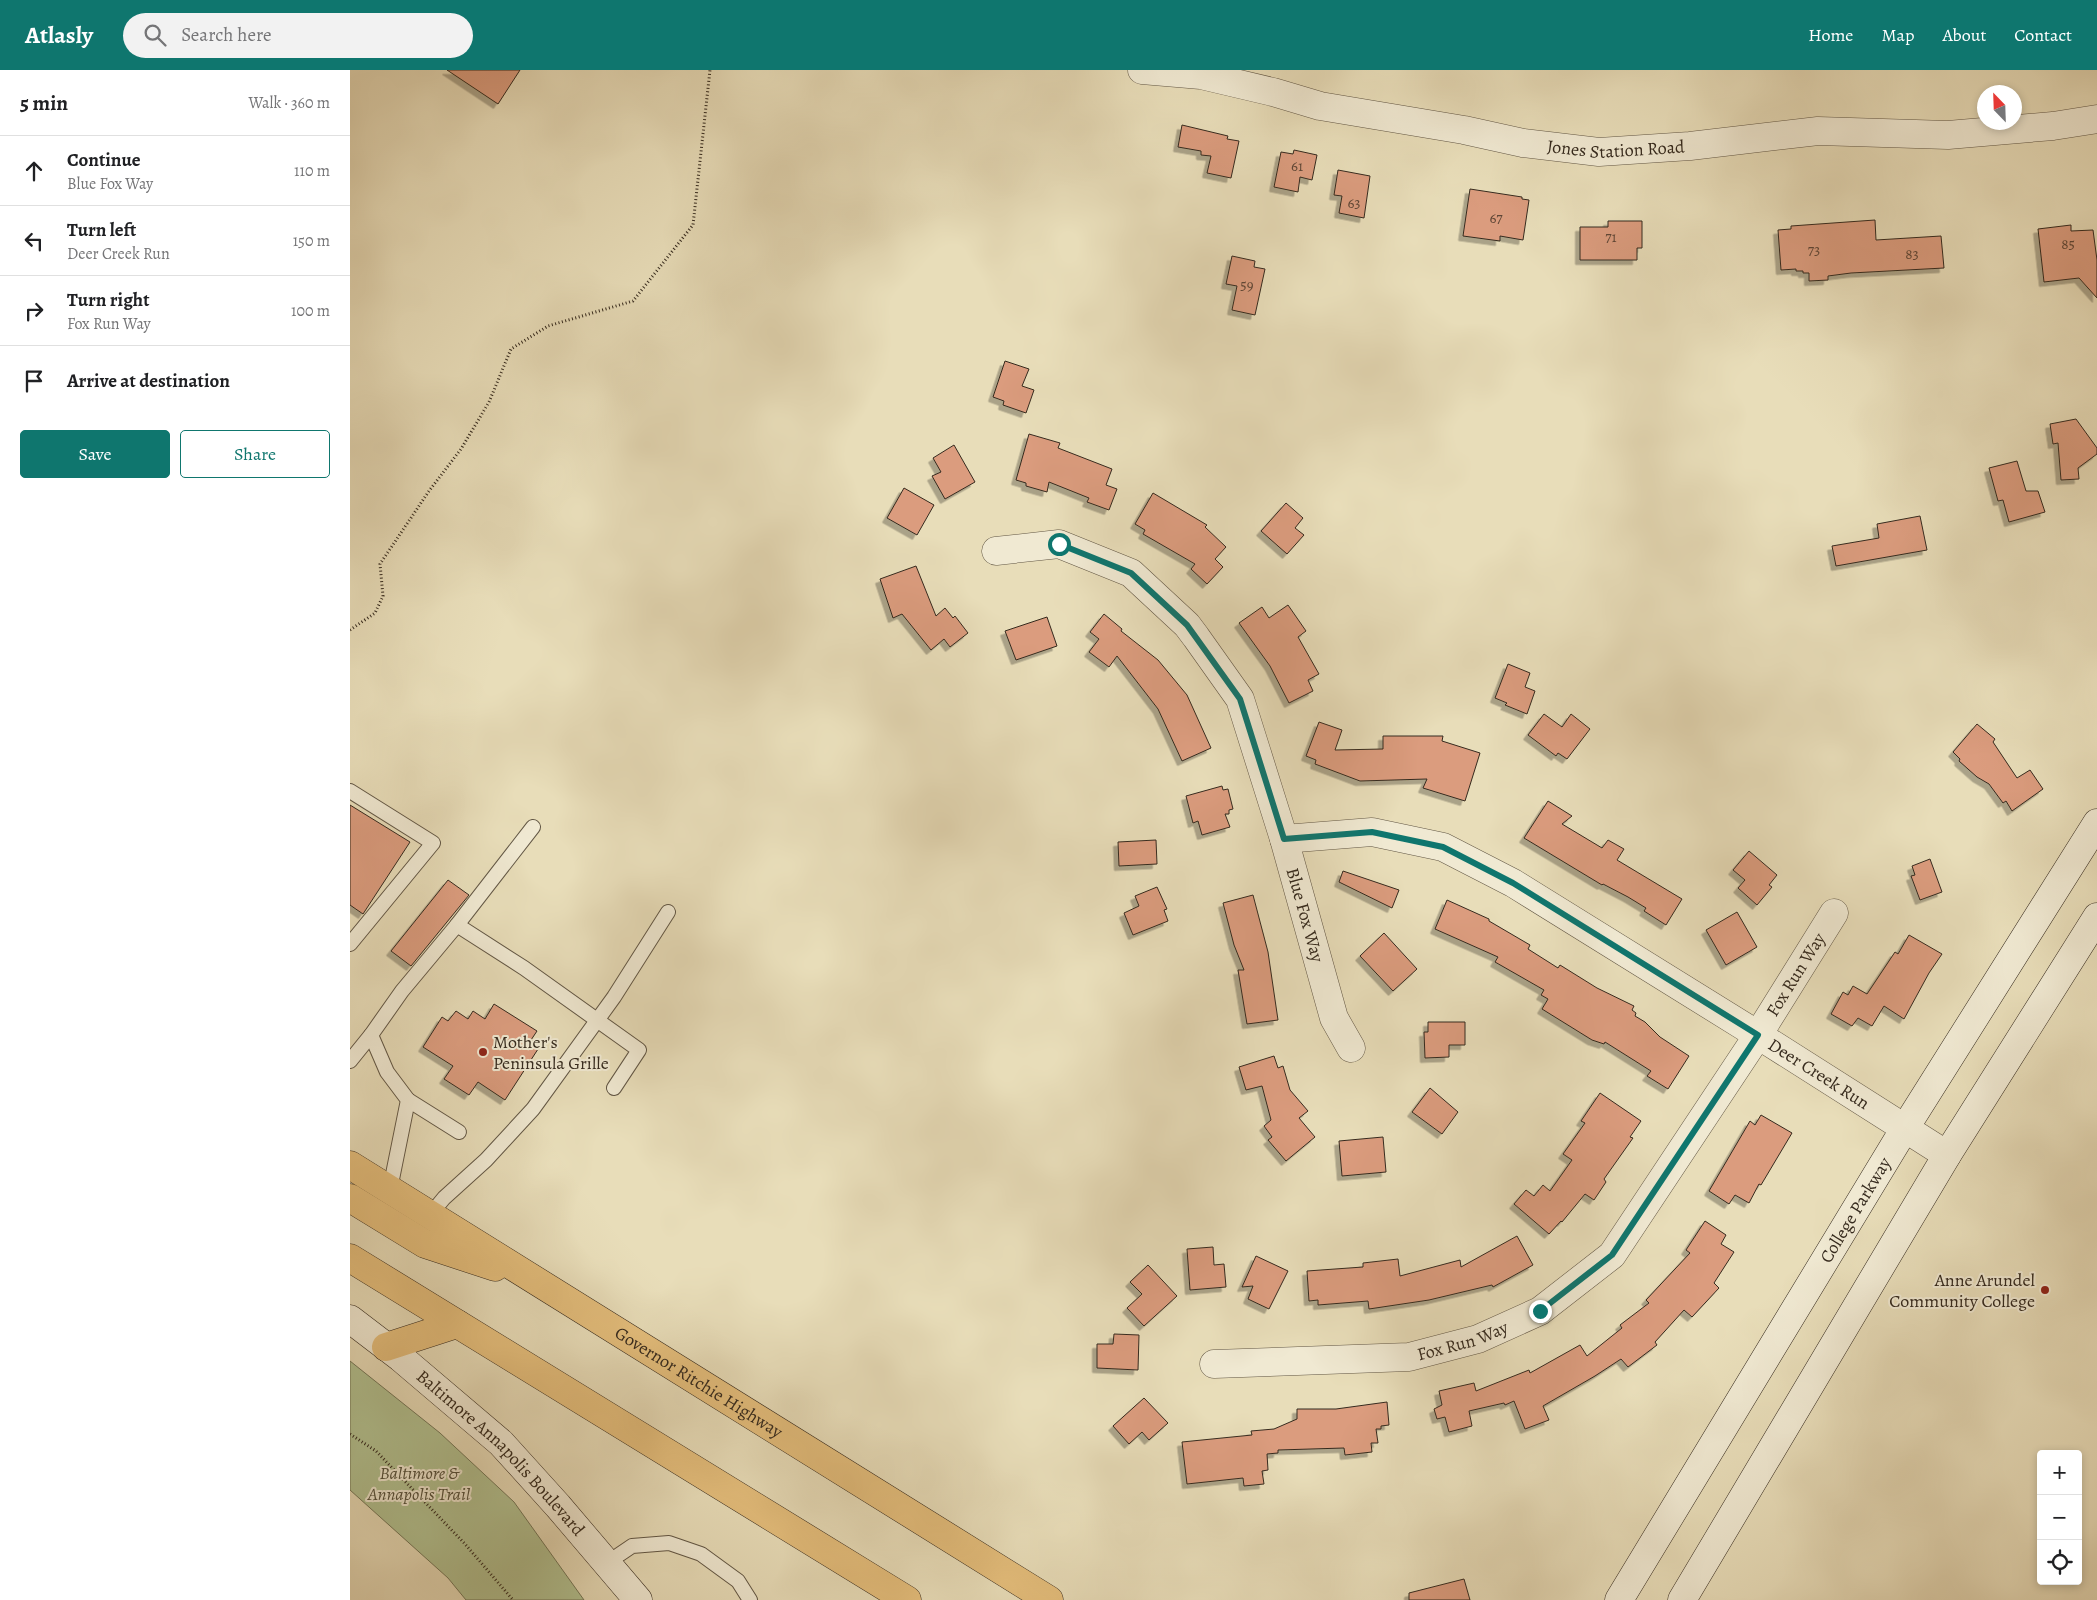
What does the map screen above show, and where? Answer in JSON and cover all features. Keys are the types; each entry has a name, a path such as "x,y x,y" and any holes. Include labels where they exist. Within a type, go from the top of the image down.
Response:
{"highway":[{"name":"Governor Ritchie Highway","path":"350,1165 1049,1600"},
{"path":"350,1198 425,1244 537,1281"},
{"path":"350,1258 907,1600"},
{"path":"386,1347 457,1324"}],"street":[{"name":"Jones Station Road","path":"1142,70 1201,75 1274,92 1320,106 1464,130 1523,143 1599,152 1690,146 1818,131 1948,135 2053,126 2097,119"},
{"name":"Blue Fox Way","path":"996,551 1059,544 1131,573 1187,625 1240,699 1284,839 1334,1018 1352,1048"},
{"name":"College Parkway","path":"1619,1600 1904,1128 2097,823"},
{"name":"Deer Creek Run","path":"1284,839 1372,832 1443,847 1513,883 1947,1155"},
{"name":"Fox Run Way","path":"1214,1364 1409,1357 1478,1339 1540,1311 1612,1255 1758,1035 1834,913"},
{"path":"1682,1600 1947,1155 2097,918"},
{"name":"Baltimore Annapolis Boulevard","path":"350,1319 501,1443 638,1600"}],"lane":[{"path":"350,791 433,843 350,944"},
{"path":"350,1061 402,991 533,827"},
{"path":"430,1215 444,1198 486,1160 532,1109 598,1020 668,912"},
{"path":"456,925 524,968 640,1050 614,1088"},
{"path":"371,1035 387,1072 408,1100 459,1132"},
{"path":"390,1189 408,1100"},
{"path":"607,1563 632,1546 669,1543 701,1554 738,1581 750,1600"}],"path":[{"path":"350,630 375,613 383,596 380,564 429,491 461,449 489,402 511,349 548,326 633,301 693,225 710,70"},
{"path":"350,1434 376,1451 465,1544 514,1600"}],"green space":[{"name":"Baltimore & Annapolis Trail","path":"350,1361 440,1433 514,1502 584,1600 466,1600 448,1578 350,1490"}],"building":[{"path":"447,70 520,70 498,104"},
{"path":"1182,125 1228,136 1227,139 1239,141 1231,178 1207,173 1211,156 1201,155 1201,151 1178,147"},
{"path":"1294,150 1317,155 1312,180 1300,177 1298,192 1274,187 1281,152 1293,154"},
{"path":"1338,170 1370,176 1364,218 1339,213 1342,196 1334,195"},
{"path":"1470,189 1522,197 1522,199 1529,200 1523,240 1500,236 1500,241 1463,236"},
{"path":"1875,220 1876,240 1941,236 1944,268 1851,273 1828,276 1828,280 1809,281 1809,273 1796,271 1796,269 1781,270 1778,230 1791,229 1791,226"},
{"path":"1608,221 1642,221 1642,248 1637,248 1637,260 1580,260 1580,227 1608,227"},
{"path":"2071,225 2071,231 2093,230 2097,260 2097,298 2079,278 2044,282 2038,229"},
{"path":"1232,256 1255,261 1254,267 1265,269 1255,315 1232,310 1237,286 1226,284"},
{"path":"1005,361 1029,369 1022,386 1034,390 1026,413 1003,405 1004,401 993,397"},
{"path":"2076,419 2097,448 2097,454 2078,468 2079,479 2061,480 2058,443 2053,444 2050,424"},
{"path":"1029,434 1060,443 1058,448 1112,469 1106,485 1117,489 1109,510 1087,502 1089,498 1049,482 1047,492 1026,486 1026,483 1016,480"},
{"path":"954,445 975,482 945,499 932,476 941,472 933,458"},
{"path":"2017,461 2026,491 2038,491 2045,512 2009,522 2003,500 1998,501 1989,468"},
{"path":"904,488 934,505 917,535 887,518"},
{"path":"1153,493 1207,525 1205,527 1226,547 1215,559 1223,567 1207,584 1191,569 1195,564 1143,534 1145,530 1135,524"},
{"path":"1286,503 1303,518 1295,528 1304,535 1287,554 1261,531"},
{"path":"1920,516 1927,550 1836,566 1832,546 1879,538 1877,524"},
{"path":"916,566 936,616 945,608 953,618 955,616 968,633 950,647 944,639 931,650 902,614 893,618 880,579"},
{"path":"1288,605 1306,631 1298,637 1319,674 1308,680 1313,691 1289,703 1270,666 1239,623 1262,607 1269,618"},
{"path":"1104,614 1122,629 1121,631 1158,660 1187,695 1211,748 1182,761 1158,709 1117,656 1109,667 1089,652 1099,639 1090,632"},
{"path":"1047,617 1057,646 1016,660 1005,631"},
{"path":"1508,664 1530,673 1525,687 1535,691 1527,714 1505,705 1507,703 1495,698"},
{"path":"1544,714 1562,727 1571,714 1590,729 1567,759 1558,753 1556,756 1528,735"},
{"path":"1319,722 1342,730 1335,750 1383,749 1383,736 1443,736 1442,741 1480,753 1465,801 1423,788 1427,779 1360,781 1315,764 1316,760 1306,756"},
{"path":"1977,724 1995,739 1993,742 2017,778 2030,770 2043,789 2012,811 2006,801 2003,803 1989,784 1977,777 1959,761 1960,759 1953,752"},
{"path":"1222,786 1223,790 1228,789 1233,809 1229,810 1229,814 1225,814 1230,827 1202,835 1198,821 1193,823 1186,796"},
{"path":"1548,801 1572,816 1562,824 1602,848 1608,840 1624,849 1617,860 1682,899 1666,925 1644,911 1646,908 1602,885 1524,838"},
{"path":"350,805 410,842 363,914 350,905"},
{"path":"1156,840 1157,864 1119,866 1118,842"},
{"path":"1749,851 1777,875 1769,885 1772,887 1757,905 1738,888 1745,880 1733,870"},
{"path":"1930,859 1942,892 1920,900 1911,876 1915,875 1912,866"},
{"path":"1343,871 1399,890 1392,908 1339,882"},
{"path":"448,880 469,895 411,966 391,951"},
{"path":"1157,887 1167,909 1164,910 1168,921 1133,935 1124,913 1139,906 1135,896"},
{"path":"1253,895 1268,952 1278,1020 1247,1024 1238,970 1244,970 1234,945 1223,903"},
{"path":"1447,900 1489,919 1489,921 1530,945 1528,949 1558,968 1560,965 1597,988 1634,1006 1632,1010 1636,1013 1635,1016 1645,1022 1660,1037 1689,1056 1668,1089 1647,1076 1651,1071 1605,1042 1604,1044 1592,1040 1542,1009 1548,999 1541,995 1544,990 1495,962 1498,957 1435,929"},
{"path":"1737,912 1757,947 1726,965 1706,930"},
{"path":"1384,933 1417,969 1393,991 1360,956"},
{"path":"1909,935 1942,954 1929,973 1904,1019 1884,1006 1872,1026 1858,1018 1852,1026 1831,1014 1843,992 1848,995 1853,986 1867,994 1895,952 1898,954"},
{"name":"Mother's Peninsula Grille","path":"494,1004 537,1031 531,1040 540,1046 505,1100 478,1082 469,1095 444,1079 453,1066 423,1047 442,1017 448,1021 456,1011 468,1019 473,1011 485,1019"},
{"path":"1428,1022 1465,1022 1465,1045 1449,1045 1449,1057 1425,1058 1424,1032 1428,1032"},
{"path":"1274,1056 1278,1068 1283,1066 1290,1090 1308,1111 1299,1118 1315,1137 1286,1161 1268,1140 1272,1137 1264,1126 1271,1120 1262,1086 1246,1090 1239,1067"},
{"path":"1430,1088 1458,1112 1442,1134 1412,1112"},
{"path":"1600,1093 1641,1121 1630,1137 1633,1138 1604,1179 1606,1182 1594,1200 1585,1194 1562,1222 1549,1234 1514,1204 1526,1190 1534,1196 1543,1185 1550,1191 1572,1160 1563,1154 1585,1123 1581,1121"},
{"path":"1761,1115 1792,1133 1749,1203 1735,1195 1729,1204 1709,1191 1750,1121 1755,1125"},
{"path":"1383,1137 1386,1172 1342,1176 1339,1141"},
{"path":"1705,1221 1726,1235 1721,1244 1734,1252 1714,1283 1719,1288 1692,1317 1684,1310 1655,1342 1657,1345 1628,1367 1621,1359 1543,1406 1549,1420 1525,1429 1514,1401 1505,1405 1504,1403 1469,1411 1472,1426 1449,1432 1445,1417 1437,1419 1434,1409 1442,1405 1439,1391 1474,1383 1476,1391 1529,1370 1530,1373 1580,1345 1587,1356 1622,1328 1620,1325 1649,1303 1646,1300 1690,1253 1686,1250"},
{"path":"1517,1236 1533,1265 1493,1287 1492,1285 1429,1300 1369,1309 1368,1301 1318,1305 1318,1300 1309,1301 1307,1271 1363,1267 1363,1263 1398,1259 1400,1276 1460,1260 1461,1267"},
{"path":"1213,1247 1214,1265 1224,1264 1226,1287 1190,1290 1187,1249"},
{"path":"1256,1256 1288,1271 1269,1309 1248,1299 1253,1286 1242,1287"},
{"path":"1148,1265 1177,1296 1144,1326 1127,1308 1142,1294 1130,1282"},
{"path":"1114,1334 1139,1335 1138,1370 1097,1368 1097,1344 1113,1344"},
{"path":"1144,1398 1168,1423 1149,1440 1142,1432 1129,1444 1113,1426"},
{"path":"1387,1402 1389,1425 1376,1429 1378,1443 1371,1443 1372,1452 1345,1455 1344,1448 1278,1450 1278,1453 1267,1454 1268,1470 1262,1471 1264,1484 1244,1486 1243,1478 1187,1484 1182,1442 1252,1435 1251,1431 1274,1429 1297,1419 1297,1409 1336,1409"},
{"path":"1464,1579 1470,1600 1409,1600 1409,1593"}],"place":[{"name":"Mother's Peninsula Grille","path":"483,1052"},
{"name":"Anne Arundel Community College","path":"2045,1290"}],"route":[{"path":"1059,544 1131,573 1187,625 1240,699 1284,839 1372,832 1443,847 1513,883 1758,1035 1612,1255 1540,1311"}]}
